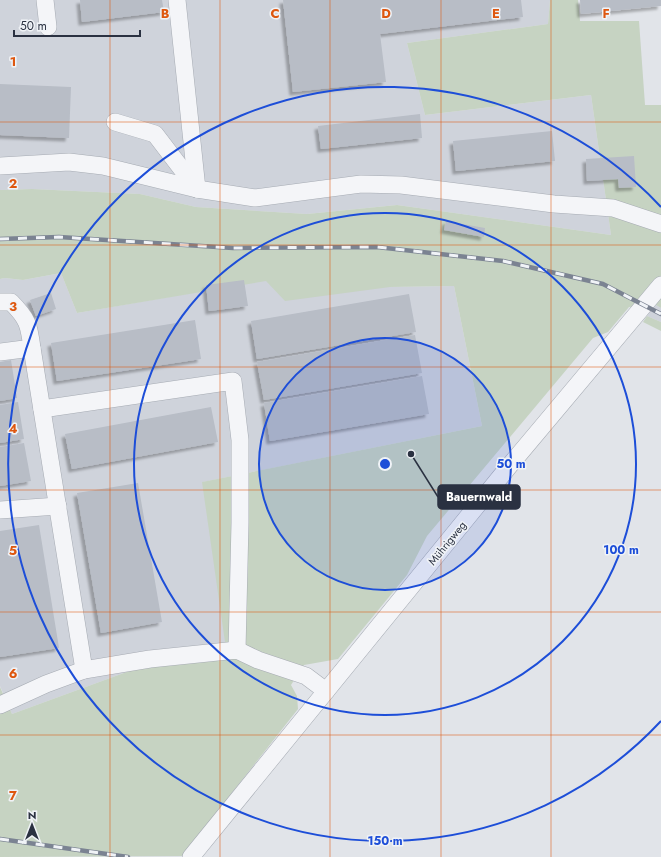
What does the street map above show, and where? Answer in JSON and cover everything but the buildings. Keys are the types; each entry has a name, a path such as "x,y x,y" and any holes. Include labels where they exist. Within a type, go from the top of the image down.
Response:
{"street":[{"path":"46,0 48,27"},
{"path":"177,0 197,189"},
{"path":"115,122 155,134 197,189"},
{"path":"0,166 68,162 103,166 197,189 255,198 361,184 401,185 554,204 613,208 661,224"},
{"name":"Mührigweg","path":"192,857 515,459 661,285"},
{"path":"0,302 11,302 22,313 29,326 84,670"},
{"path":"0,352 32,348"},
{"path":"42,409 232,381 240,440 237,650"},
{"path":"0,510 58,506"},
{"path":"0,705 46,684 84,670 150,660 237,650 258,660 306,676 326,691"}],"shaded area":[{"path":"0,0 550,0 548,24 407,43 425,115 591,95 611,235 397,205 307,214 196,207 140,194 32,189 0,190"},
{"path":"61,273 77,313 266,280 390,287 454,286 482,426 203,482 226,642 162,659 12,714 0,686 0,279 5,278 23,280"},
{"path":"656,305 661,308 661,322 647,316"}],"green space":[{"path":"550,0 578,0 580,21 639,21 645,105 661,105 661,308 656,305 629,307 608,332 593,338 427,536 407,575 338,659 304,665 291,685 297,696 298,709 182,856 0,857 0,687 12,714 162,659 225,642 202,482 482,426 454,286 390,287 285,301 266,281 77,313 61,273 23,280 5,278 0,279 0,190 32,189 140,194 196,207 307,214 397,205 611,235 591,95 425,115 407,43 548,24"},
{"path":"647,316 661,322 661,331 643,322"}],"railway":[{"path":"0,239 59,237 233,248 377,247 503,261 603,284 661,314"},
{"path":"0,839 128,857"}],"place":[{"name":"Bauernwald","path":"411,454"}]}
